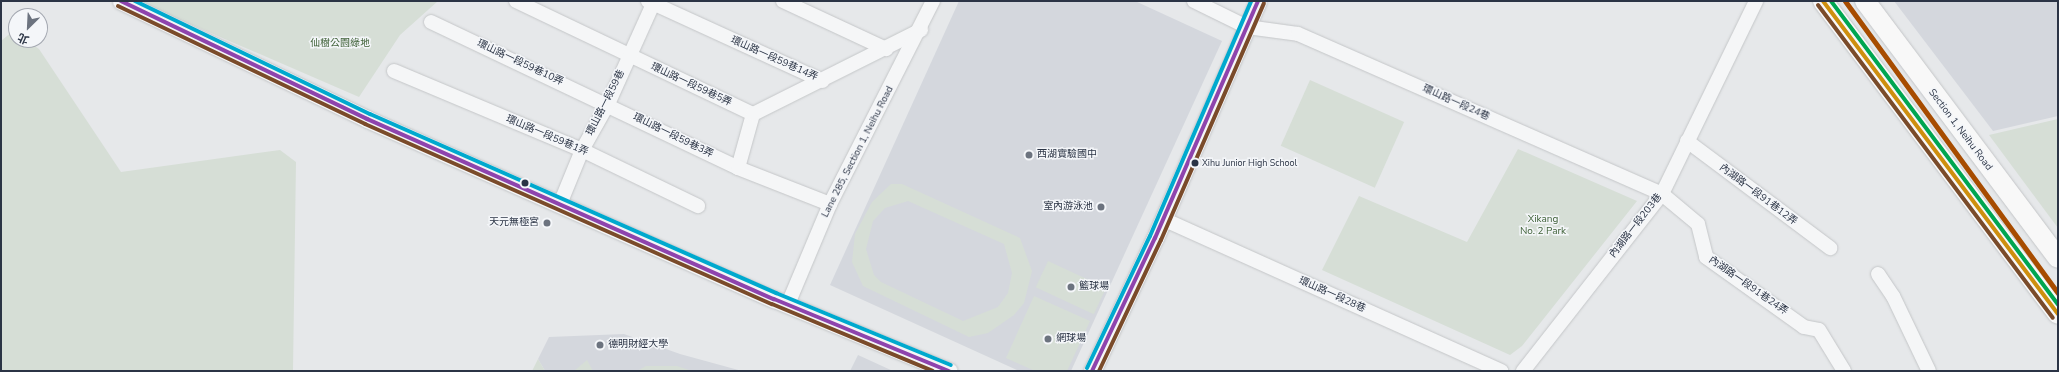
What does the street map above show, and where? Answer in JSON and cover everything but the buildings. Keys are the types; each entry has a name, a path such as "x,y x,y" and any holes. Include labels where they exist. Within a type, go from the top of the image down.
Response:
{"main road":[{"path":"1822,1 2058,314"},
{"name":"Section 1, Neihu Road","path":"1865,1 2058,258"}],"street":[{"path":"121,1 367,119 788,304 949,371"},
{"name":"環山路一段59巷5弄","path":"516,1 753,114"},
{"path":"783,1 886,49"},
{"name":"Lane 285, Section 1, Neihu Road","path":"788,304 830,204 921,30 933,1"},
{"name":"環山路一段24巷","path":"1194,1 1247,27 1298,34 1662,194"},
{"path":"1092,371 1163,219 1258,1"},
{"name":"內湖路一段203巷","path":"1523,371 1662,194 1756,1"},
{"name":"環山路一段59巷","path":"560,204 582,150 608,104 630,56 650,2"},
{"name":"環山路一段59巷14弄","path":"650,2 823,81 921,30"},
{"name":"環山路一段59巷10弄","path":"431,22 608,104"},
{"name":"環山路一段59巷1弄","path":"394,71 582,150 698,206"},
{"path":"738,168 753,114 823,81"},
{"name":"環山路一段59巷3弄","path":"608,104 738,168 830,204"},
{"name":"內湖路一段91巷12弄","path":"1687,141 1830,248"},
{"name":"內湖路一段91巷24弄","path":"1662,194 1698,224 1706,257 1804,327 1819,330 1844,371"},
{"name":"環山路一段28巷","path":"1163,219 1501,371"},
{"path":"1878,274 1893,296 1929,371"}],"shaded area":[{"name":"西湖實驗國中","path":"959,1 1135,1 1222,41 1071,371 1019,371 830,285"},
{"path":"1894,1 2058,1 2058,116 1993,131"},
{"name":"德明財經大學","path":"624,334 680,354 742,371 545,371 538,359 549,337"},
{"path":"858,355 893,371 850,371"}],"green space":[{"name":"仙樹公園綠地","path":"137,1 438,1 400,35 359,97"},
{"path":"8,35 8,48 39,49 121,172 280,150 296,162 293,371 1,371 1,41"},
{"path":"1310,80 1404,122 1375,188 1281,146"},
{"path":"2058,119 2058,228 1989,135"},
{"name":"Xikang No. 2 Park","path":"1518,149 1637,201 1522,346 1510,355 1322,270 1359,196 1467,242"},
{"path":"891,184 902,184 1020,238 1032,271 1024,303 1014,315 988,333 969,337 863,286 852,262 855,234 872,202","holes":["908,201 1004,244 1012,273 1008,293 998,307 963,321 881,282 874,275 866,249 873,221 885,208"]},
{"name":"籃球場","path":"1048,261 1106,288 1094,314 1036,287"},
{"name":"網球場","path":"1034,296 1090,321 1067,371 1035,371 1006,358"},
{"path":"538,359 545,371 532,371"},
{"path":"587,360 593,371 574,371"},
{"path":"646,366 677,366 692,371 637,371"}],"transit line":[{"path":"121,1 367,119 774,299 949,371"},
{"path":"135,1 370,114 776,293 951,365"},
{"path":"1087,368 1150,236 1251,1"},
{"path":"1092,371 1155,238 1258,1"},
{"path":"1823,1 2058,314"},
{"path":"1831,1 2058,304"},
{"path":"1845,1 2058,293"},
{"path":"1099,371 1161,240 1264,3"},
{"path":"1818,5 2053,318"},
{"path":"118,6 365,124 772,304 933,371"}],"place":[{"name":"西湖實驗國中","path":"1029,155"},
{"name":"Xihu Junior High School","path":"1195,163"},
{"name":"室內游泳池","path":"1101,207"},
{"name":"天元無極宮","path":"547,223"},
{"name":"籃球場","path":"1071,287"},
{"name":"網球場","path":"1048,339"},
{"name":"德明財經大學","path":"600,345"}]}
